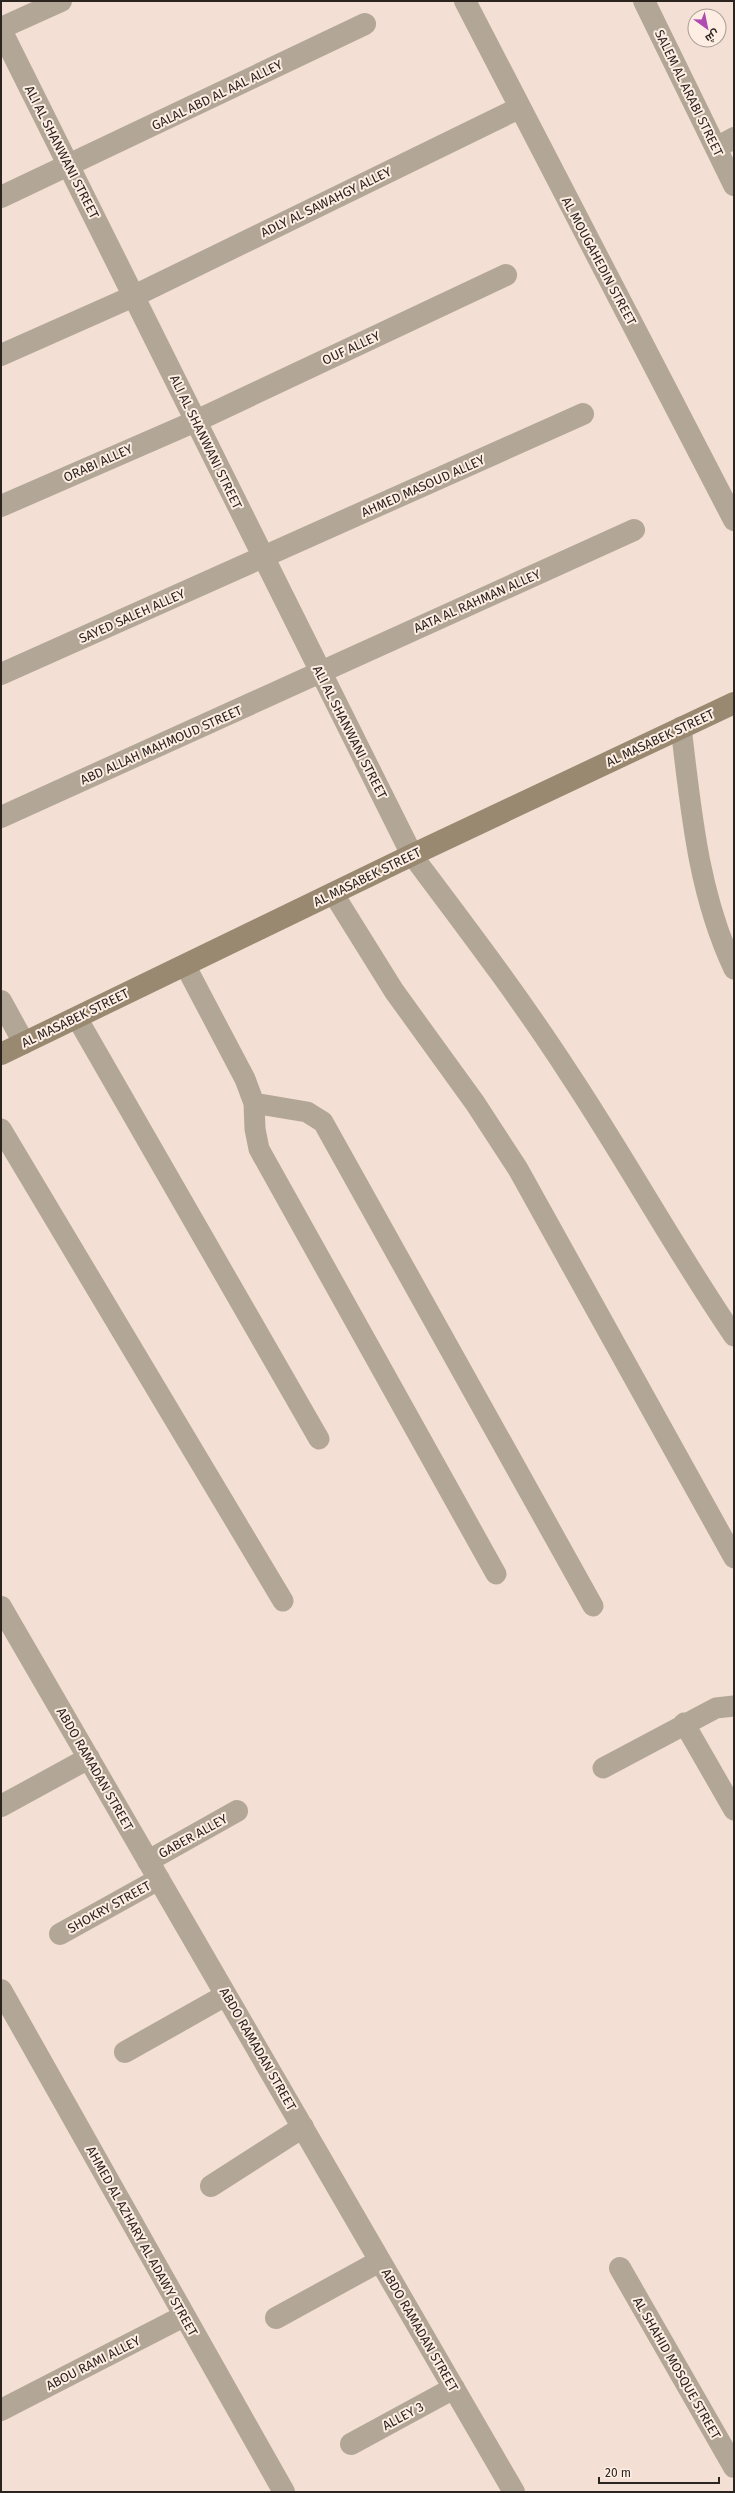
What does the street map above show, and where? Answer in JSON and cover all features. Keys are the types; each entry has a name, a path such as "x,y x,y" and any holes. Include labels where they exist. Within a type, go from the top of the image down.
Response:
{"street":[{"path":"1,29 61,1"},
{"name":"AL MOUGAHEDIN STREET","path":"465,1 518,108 734,520"},
{"name":"SALEM AL ARABI STREET","path":"646,2 725,143 734,185"},
{"name":"GALAL ABD AL AAL ALLEY","path":"1,197 69,166 364,24"},
{"name":"ALI AL SHANWANI STREET","path":"1,29 412,855"},
{"name":"ADLY AL SAWAHGY ALLEY","path":"1,355 134,296 518,108"},
{"name":"OUF ALLEY","path":"196,421 506,275"},
{"name":"AHMED MASOUD ALLEY","path":"263,558 583,414"},
{"name":"ORABI ALLEY","path":"1,506 196,421"},
{"name":"AATA AL RAHMAN ALLEY","path":"320,672 634,530"},
{"name":"SAYED SALEH ALLEY","path":"1,674 263,558"},
{"name":"ABD ALLAH MAHMOUD STREET","path":"1,817 320,672"},
{"name":"AL MASABEK STREET","path":"1,1054 412,855 734,703"},
{"path":"1,1001 24,1043"},
{"name":"ABDO RAMADAN STREET","path":"1,1607 8,1635 89,1758 514,2492"},
{"path":"1,1806 89,1758"},
{"name":"GABER ALLEY","path":"153,1870 237,1812"},
{"name":"SHOKRY STREET","path":"60,1934 153,1870"},
{"name":"AHMED AL AZHARY AL ADAWY STREET","path":"1,1990 284,2492"},
{"path":"125,2052 226,1995"},
{"path":"211,2186 303,2128"},
{"path":"276,2318 380,2261"},
{"name":"AL SHAHID MOSQUE STREET","path":"620,2268 734,2467"},
{"name":"ABOU RAMI ALLEY","path":"1,2410 184,2316"},
{"name":"ALLEY 3","path":"351,2444 454,2388"}],"lane":[{"path":"681,727 691,806 712,917 734,969"},
{"path":"412,855 509,983 563,1064 682,1259 734,1336"},
{"path":"333,893 394,991 475,1103 518,1169 734,1558"},
{"path":"185,965 245,1079 254,1103 255,1129 259,1148 496,1574"},
{"path":"77,1018 319,1439"},
{"path":"254,1103 307,1112 323,1122 593,1606"},
{"path":"1,1129 283,1601"},
{"path":"603,1768 684,1723 716,1708 734,1706"},
{"path":"684,1723 734,1810"}]}
